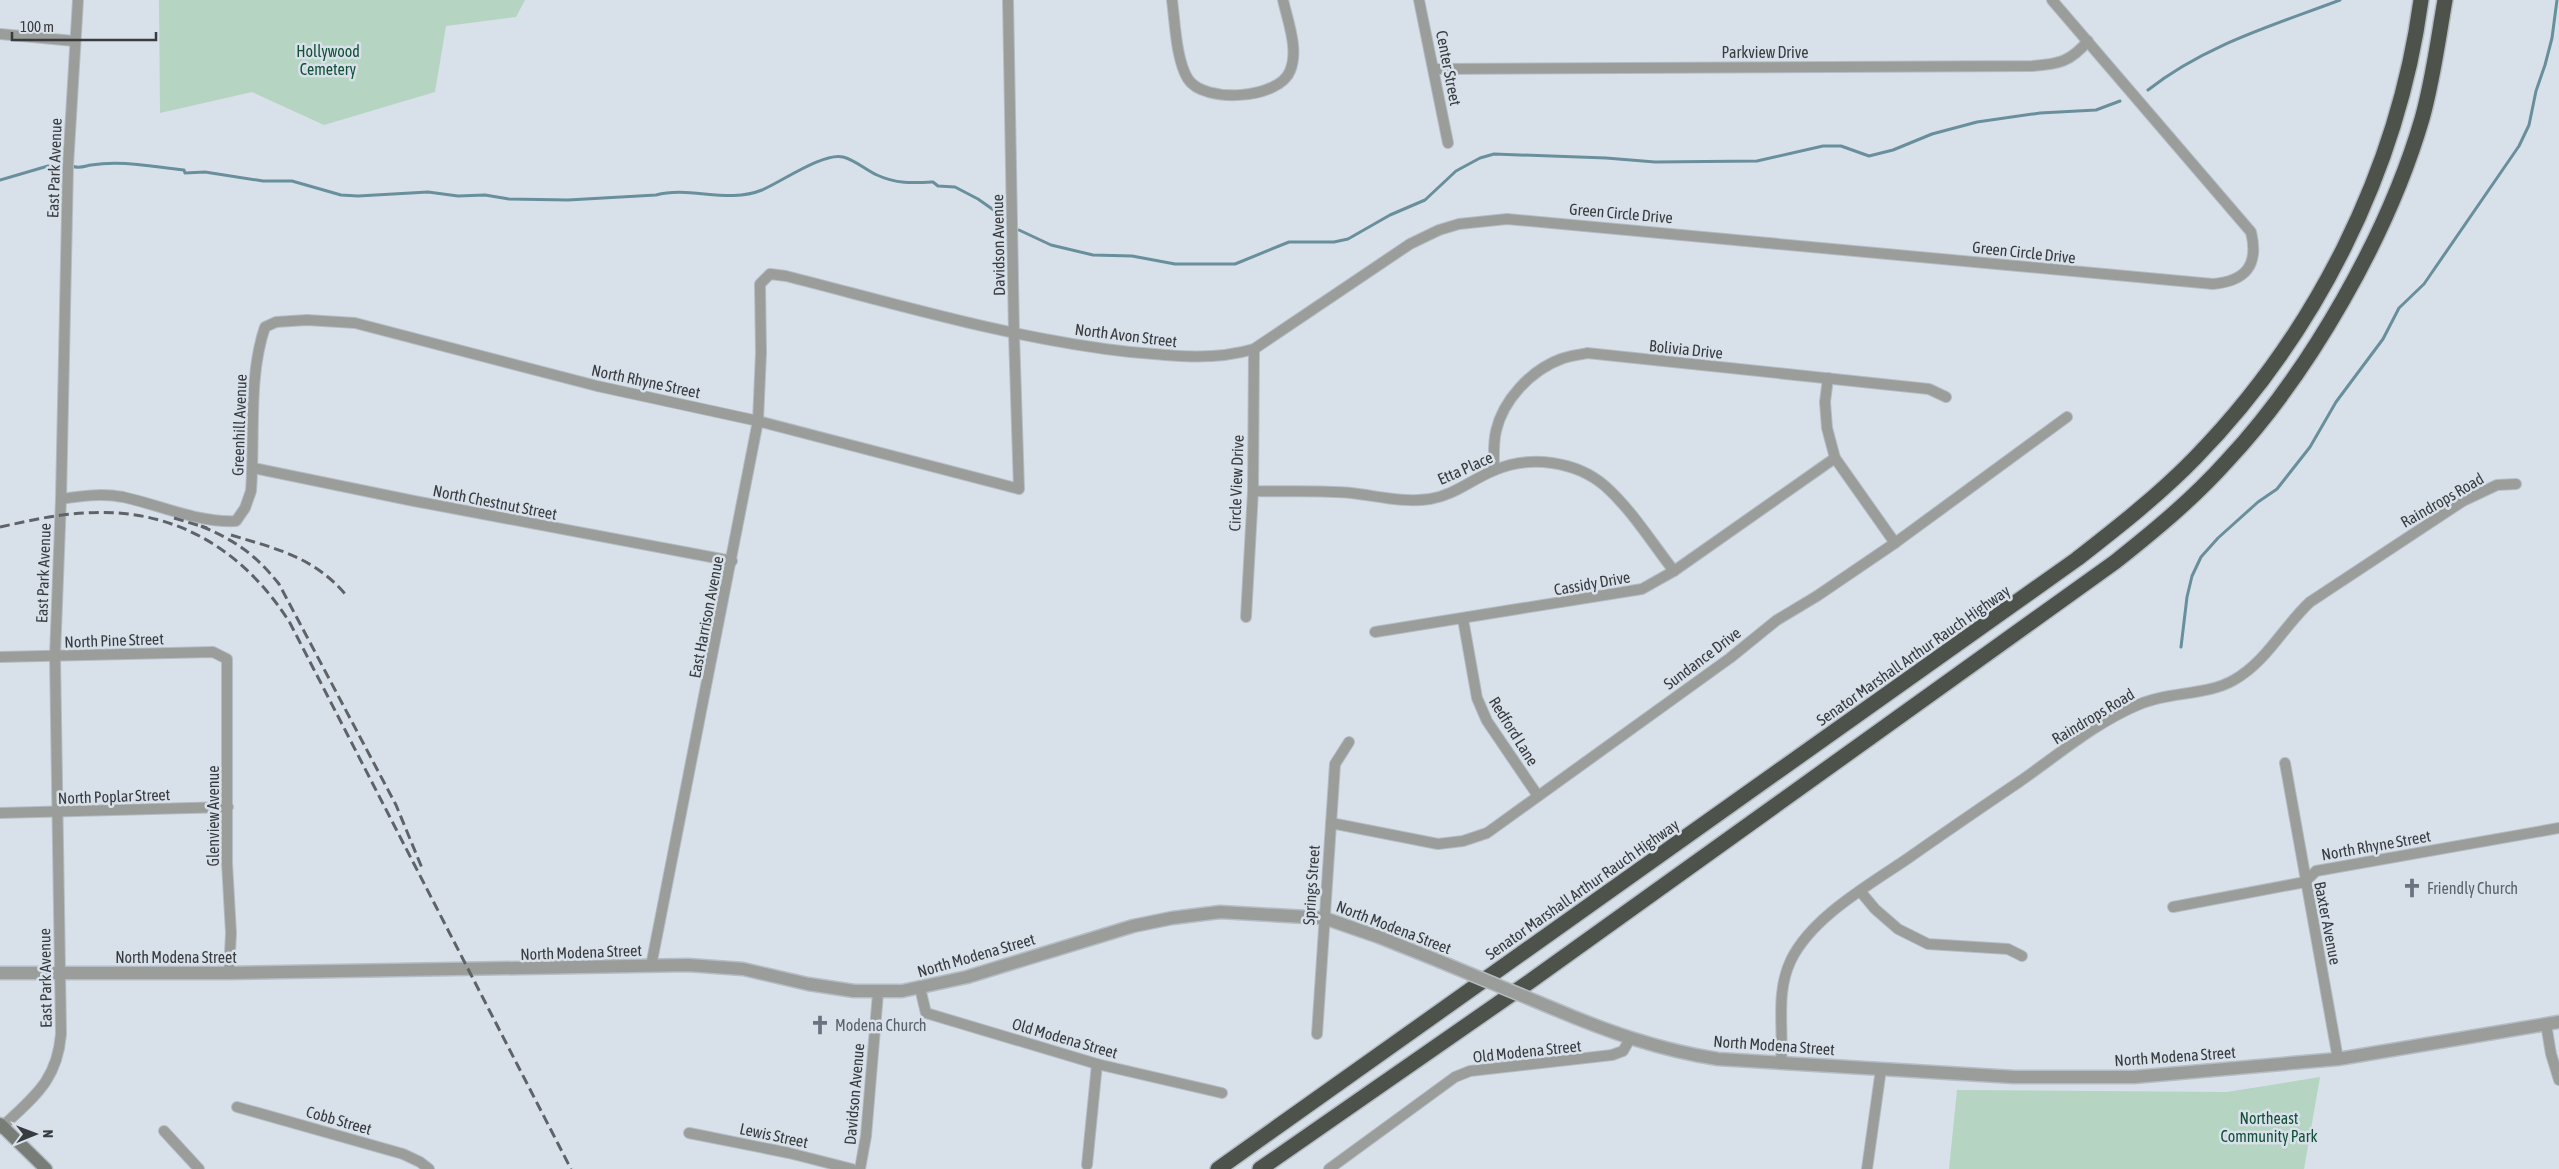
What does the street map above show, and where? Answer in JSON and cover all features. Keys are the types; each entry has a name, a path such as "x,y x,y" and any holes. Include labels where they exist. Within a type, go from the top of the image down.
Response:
{"highway":[{"name":"Senator Marshall Arthur Rauch Highway","path":"1218,1169 2070,564 2132,516 2195,458 2252,392 2283,351 2311,307 2344,247 2372,184 2396,118 2409,68 2421,0"},
{"path":"1260,1169 1532,980 2115,562 2156,530 2203,486 2246,441 2273,406 2296,374 2354,282 2389,207 2422,119 2434,68 2445,0"}],"main road":[{"path":"1,1126 46,1169"}],"street":[{"name":"East Park Avenue","path":"1,1126 40,1090 50,1078 56,1064 61,1034 55,656 61,499 68,166 78,0"},
{"name":"Davidson Avenue","path":"1008,0 1014,334 1019,489"},
{"path":"1172,0 1182,62 1188,79 1199,90 1218,94 1237,94 1257,92 1280,85 1290,73 1294,54 1283,0"},
{"name":"Center Street","path":"1420,0 1448,143"},
{"name":"Green Circle Drive","path":"1450,227 1507,219 2213,284 2227,283 2238,278 2247,271 2253,260 2254,245 2251,232 2052,0"},
{"path":"0,34 74,42"},
{"name":"Parkview Drive","path":"1434,69 2032,66 2048,65 2074,57 2088,41"},
{"name":"North Avon Street","path":"770,274 786,276 1014,334 1108,349 1197,358 1231,356 1254,349 1410,244 1450,227"},
{"name":"East Harrison Avenue","path":"651,966 758,421 761,352 760,284 770,274"},
{"name":"North Rhyne Street","path":"265,326 276,322 307,320 355,323 597,386 758,421 1019,489"},
{"name":"Greenhill Avenue","path":"61,499 92,495 121,497 219,522 236,521 246,508 251,491 256,366 260,341 265,326"},
{"name":"Circle View Drive","path":"1246,617 1253,491 1254,349"},
{"name":"Bolivia Drive","path":"1494,470 1496,431 1506,407 1532,376 1562,358 1587,353 1612,354 1929,389 1946,397"},
{"path":"1828,378 1825,402 1827,428 1835,458 1894,544"},
{"name":"Sundance Drive","path":"1331,823 1438,844 1463,841 1486,833 1730,658 1777,620 1818,596 1894,544 2068,417"},
{"name":"Cassidy Drive","path":"1375,632 1642,589 1674,572 1835,458"},
{"name":"Etta Place","path":"1253,491 1350,493 1402,501 1431,499 1456,492 1494,470 1528,461 1558,463 1586,474 1604,486 1635,520 1674,572"},
{"name":"North Chestnut Street","path":"253,468 414,502 732,561"},
{"name":"Raindrops Road","path":"1781,1064 1780,1011 1782,988 1791,961 1802,941 1814,928 1860,891 2111,719 2158,696 2214,688 2234,680 2267,655 2295,616 2310,602 2463,501 2497,485 2516,484"},
{"name":"Redford Lane","path":"1463,619 1477,698 1487,721 1538,796"},
{"name":"North Pine Street","path":"0,657 213,652 227,660"},
{"name":"Glenview Avenue","path":"227,660 227,863 231,933 229,974"},
{"name":"Springs Street","path":"1317,1034 1335,764 1349,742"},
{"name":"Baxter Avenue","path":"2285,763 2338,1059"},
{"name":"North Poplar Street","path":"0,813 228,807"},
{"name":"North Rhyne Street","path":"2173,907 2305,882 2316,871 2559,828"},
{"path":"1860,891 1898,929 1928,944 2008,949 2022,956"},
{"name":"North Modena Street","path":"0,973 229,974 716,966 743,969 828,988 878,993 920,988 966,977 1132,926 1172,918 1220,912 1324,918 1380,937 1630,1039 1684,1053 1781,1064 2014,1077 2114,1077 2338,1059 2559,1022"},
{"name":"Old Modena Street","path":"920,988 926,1013 1097,1064 1222,1093"},
{"name":"Davidson Avenue","path":"860,1169 866,1136 878,993"},
{"path":"2546,1024 2559,1080"},
{"name":"Old Modena Street","path":"1329,1169 1455,1077 1470,1071 1612,1055 1623,1051 1630,1039"},
{"path":"1087,1165 1097,1064"},
{"path":"1867,1169 1881,1069"},
{"name":"Cobb Street","path":"237,1107 403,1154 420,1162 429,1169"},
{"path":"164,1131 199,1169"},
{"name":"Lewis Street","path":"689,1133 852,1169"}],"green space":[{"name":"Hollywood Cemetery","path":"159,0 525,0 516,17 446,26 435,92 324,125 252,92 160,113"},
{"name":"Northeast Community Park","path":"2320,1077 2304,1169 1949,1169 1957,1090 2227,1092"}],"waterway":[{"path":"2148,90 2170,74 2216,48 2340,0"},
{"path":"2181,647 2187,597 2192,576 2201,557 2218,538 2258,502 2277,489 2310,447 2336,402 2383,339 2399,308 2424,284 2519,146 2529,125 2536,91 2545,65 2552,38 2557,0"},
{"path":"1019,230 1051,245 1093,255 1132,256 1175,264 1235,264 1289,242 1334,242 1348,239 1390,215 1425,200 1456,171 1480,158 1494,154 1606,158 1655,162 1757,161 1823,146 1841,146 1869,156 1893,150 1932,134 1977,122 2040,113 2096,110 2120,101"},
{"path":"72,166 126,164 184,170 185,173 205,172 263,181 292,181 341,195 358,196 428,192 458,196 485,195 509,199 568,200 682,192 722,195 749,194 762,190 814,163 825,159 843,157 852,160 877,175 891,180 912,183 933,182 938,186 955,187 978,199 1005,218"},
{"path":"0,180 48,166 60,166"}],"railway":[{"path":"0,527 43,518 86,513 118,513 149,517 177,526 204,538 251,574 272,597 290,623 571,1169"},
{"path":"174,518 207,528"},
{"path":"201,526 225,537 244,549 262,564 279,584 396,805 422,868"},
{"path":"231,535 279,550 308,563 334,582 346,595"}],"place":[{"name":"Friendly Church","path":"2412,888"},
{"name":"Modena Church","path":"820,1025"}]}
